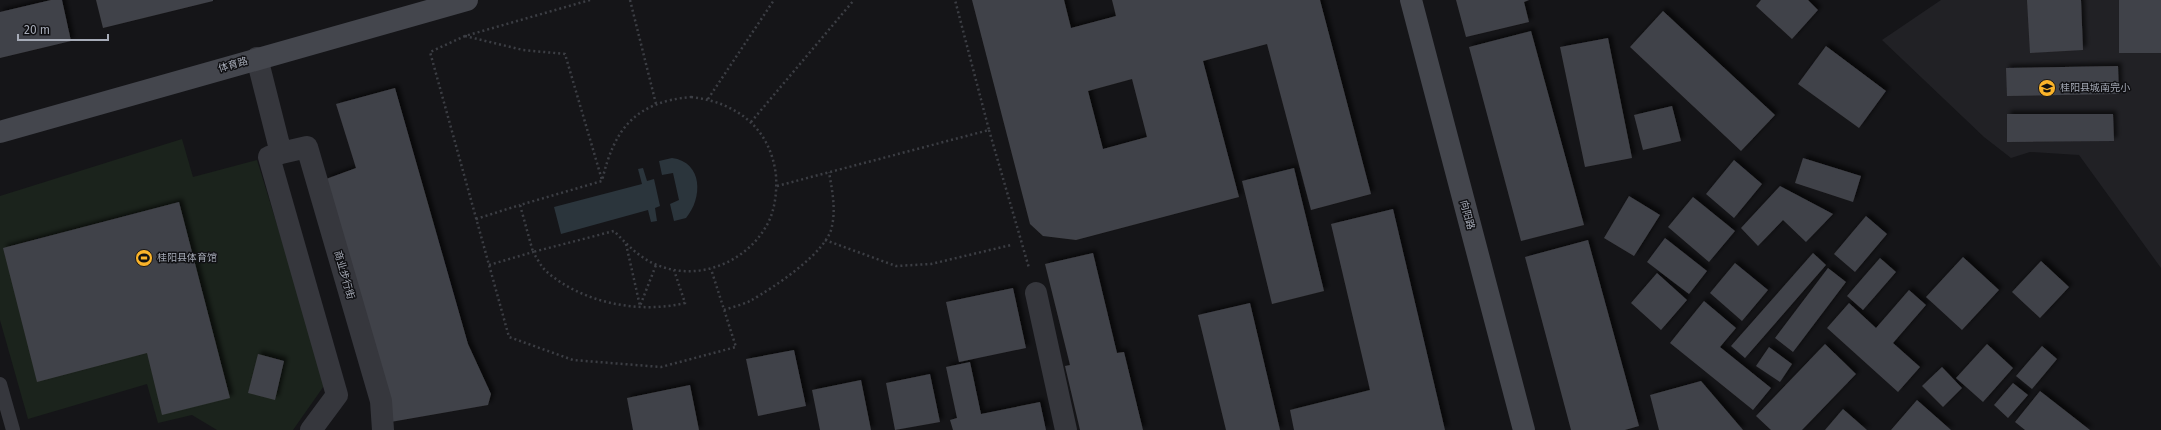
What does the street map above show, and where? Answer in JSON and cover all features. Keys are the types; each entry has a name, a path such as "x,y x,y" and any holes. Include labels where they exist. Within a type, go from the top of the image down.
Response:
{"street":[{"name":"体育路","path":"0,132 257,58 467,0"},
{"name":"向阳路","path":"1411,0 1524,430"},
{"path":"257,58 281,153 269,157 337,395 312,430"},
{"name":"商业步行街","path":"281,153 306,147 381,401 383,430"},
{"path":"1036,293 1066,430"}],"lane":[{"path":"0,384 13,430"}],"path":[{"path":"590,0 465,36 430,52 509,337 573,360 660,367 736,347 711,269"},
{"path":"630,0 656,104"},
{"path":"708,99 774,0"},
{"path":"751,122 854,0"},
{"path":"955,0 989,130 1024,253"},
{"path":"465,36 523,50 565,54 602,181"},
{"path":"489,265 614,231 640,256 656,265 674,270 692,272 711,269 728,262 744,252 758,239 768,223 774,205 777,186 775,166 770,150 762,135 751,122 724,104 708,99 691,97 674,98 656,104 640,112 626,125 615,140 607,157 602,181"},
{"path":"777,186 989,130"},
{"path":"724,310 749,302 781,281 819,251 832,228 834,202 829,172"},
{"path":"476,219 602,181"},
{"path":"520,205 533,252 546,271 583,295 640,306 668,307 685,303 674,270"},
{"path":"825,240 896,266 931,264 1011,245"},
{"path":"626,244 640,306"},
{"path":"640,306 656,265"}],"shaded area":[{"name":"桂阳县城南完小","path":"1941,0 2161,0 2161,268 2079,155 2030,152 2011,158 1984,137 1882,40"},
{"name":"桂阳县体育馆","path":"182,139 193,177 257,160 326,383 293,430 217,430 192,415 158,423 147,384 28,419 0,320 0,196"},
{"path":"672,158 682,161 690,166 695,173 697,182 697,191 692,210 686,218 674,221 670,204 679,200 673,173 662,175 659,161"},
{"path":"643,168 647,181 654,179 660,206 655,208 657,221 651,222 648,210 561,234 554,207 642,184 638,169"}],"building":[{"path":"51,0 62,0 71,41 0,58 0,12"},
{"path":"96,0 213,0 213,1 103,28"},
{"path":"972,0 1064,0 1071,28 1116,16 1112,0 1320,0 1371,194 1311,210 1267,44 1203,61 1239,197 1076,240 1043,236 1030,224","holes":["1132,79 1147,137 1103,149 1088,91"]},
{"path":"1456,0 1529,0 1524,2 1529,22 1466,37"},
{"path":"1761,0 1808,0 1818,10 1792,39 1756,6"},
{"path":"2027,0 2081,0 2083,50 2030,53"},
{"path":"2119,0 2161,0 2161,53 2119,53"},
{"path":"1663,11 1775,115 1741,151 1630,47"},
{"path":"1531,31 1584,225 1521,241 1469,47"},
{"path":"1608,38 1632,158 1585,167 1560,47"},
{"path":"1826,46 1886,91 1859,128 1798,84"},
{"path":"2118,66 2119,94 2007,96 2006,68"},
{"path":"395,88 468,344 491,394 488,405 379,424 326,179 356,168 336,104"},
{"path":"1672,106 1681,141 1643,150 1634,115"},
{"path":"2007,114 2113,114 2114,141 2007,142"},
{"path":"1803,158 1861,176 1853,202 1795,183"},
{"path":"1734,160 1762,184 1734,218 1706,194"},
{"path":"1294,168 1324,291 1272,304 1242,181"},
{"path":"1780,186 1833,214 1806,242 1783,220 1758,246 1741,228"},
{"path":"1629,196 1660,215 1634,256 1604,238"},
{"path":"1693,197 1735,231 1709,262 1668,227"},
{"path":"179,202 230,398 162,415 147,353 37,382 3,248"},
{"path":"1393,209 1445,430 1294,430 1290,410 1370,390 1331,224"},
{"path":"1866,216 1887,234 1855,272 1834,254"},
{"path":"1665,238 1707,271 1689,294 1647,262"},
{"path":"1588,240 1639,426 1625,430 1571,430 1525,257"},
{"path":"1093,253 1117,353 1124,352 1143,430 1080,430 1065,366 1070,365 1045,264"},
{"path":"1813,253 1826,265 1745,358 1731,346"},
{"path":"1963,257 1999,290 1962,330 1926,297"},
{"path":"1880,258 1896,272 1863,310 1847,296"},
{"path":"2041,261 2069,287 2040,318 2012,292"},
{"path":"1735,263 1768,290 1742,321 1710,293"},
{"path":"1828,268 1846,282 1793,352 1775,338"},
{"path":"1657,273 1687,300 1661,330 1631,303"},
{"path":"1013,288 1026,348 959,362 946,302"},
{"path":"1909,290 1926,305 1893,343 1920,367 1898,392 1827,328 1849,303 1876,328"},
{"path":"1704,301 1736,328 1720,347 1771,388 1753,410 1670,343"},
{"path":"1250,303 1280,430 1226,430 1198,315"},
{"path":"1825,344 1856,374 1802,430 1771,430 1756,416"},
{"path":"1987,344 2013,368 1983,402 1956,378"},
{"path":"2042,346 2057,359 2032,389 2016,376"},
{"path":"1769,347 1792,364 1780,382 1756,366"},
{"path":"794,350 806,406 758,416 746,359"},
{"path":"258,354 284,361 275,400 248,393"},
{"path":"970,362 981,414 1040,402 1046,430 953,430 950,420 957,418 946,367"},
{"path":"1942,367 1962,388 1943,407 1922,386"},
{"path":"930,374 940,422 895,430 886,383"},
{"path":"861,380 871,430 820,430 812,390"},
{"path":"1701,381 1743,430 1659,430 1650,395"},
{"path":"2013,383 2028,395 2008,418 1994,405"},
{"path":"690,385 699,430 633,430 627,398"},
{"path":"2040,391 2090,430 2025,430 2015,422"},
{"path":"1917,400 1951,430 1891,430"},
{"path":"1843,409 1867,430 1825,430"}],"place":[{"name":"桂阳县城南完小","path":"2047,88"},
{"name":"桂阳县体育馆","path":"144,258"}]}
